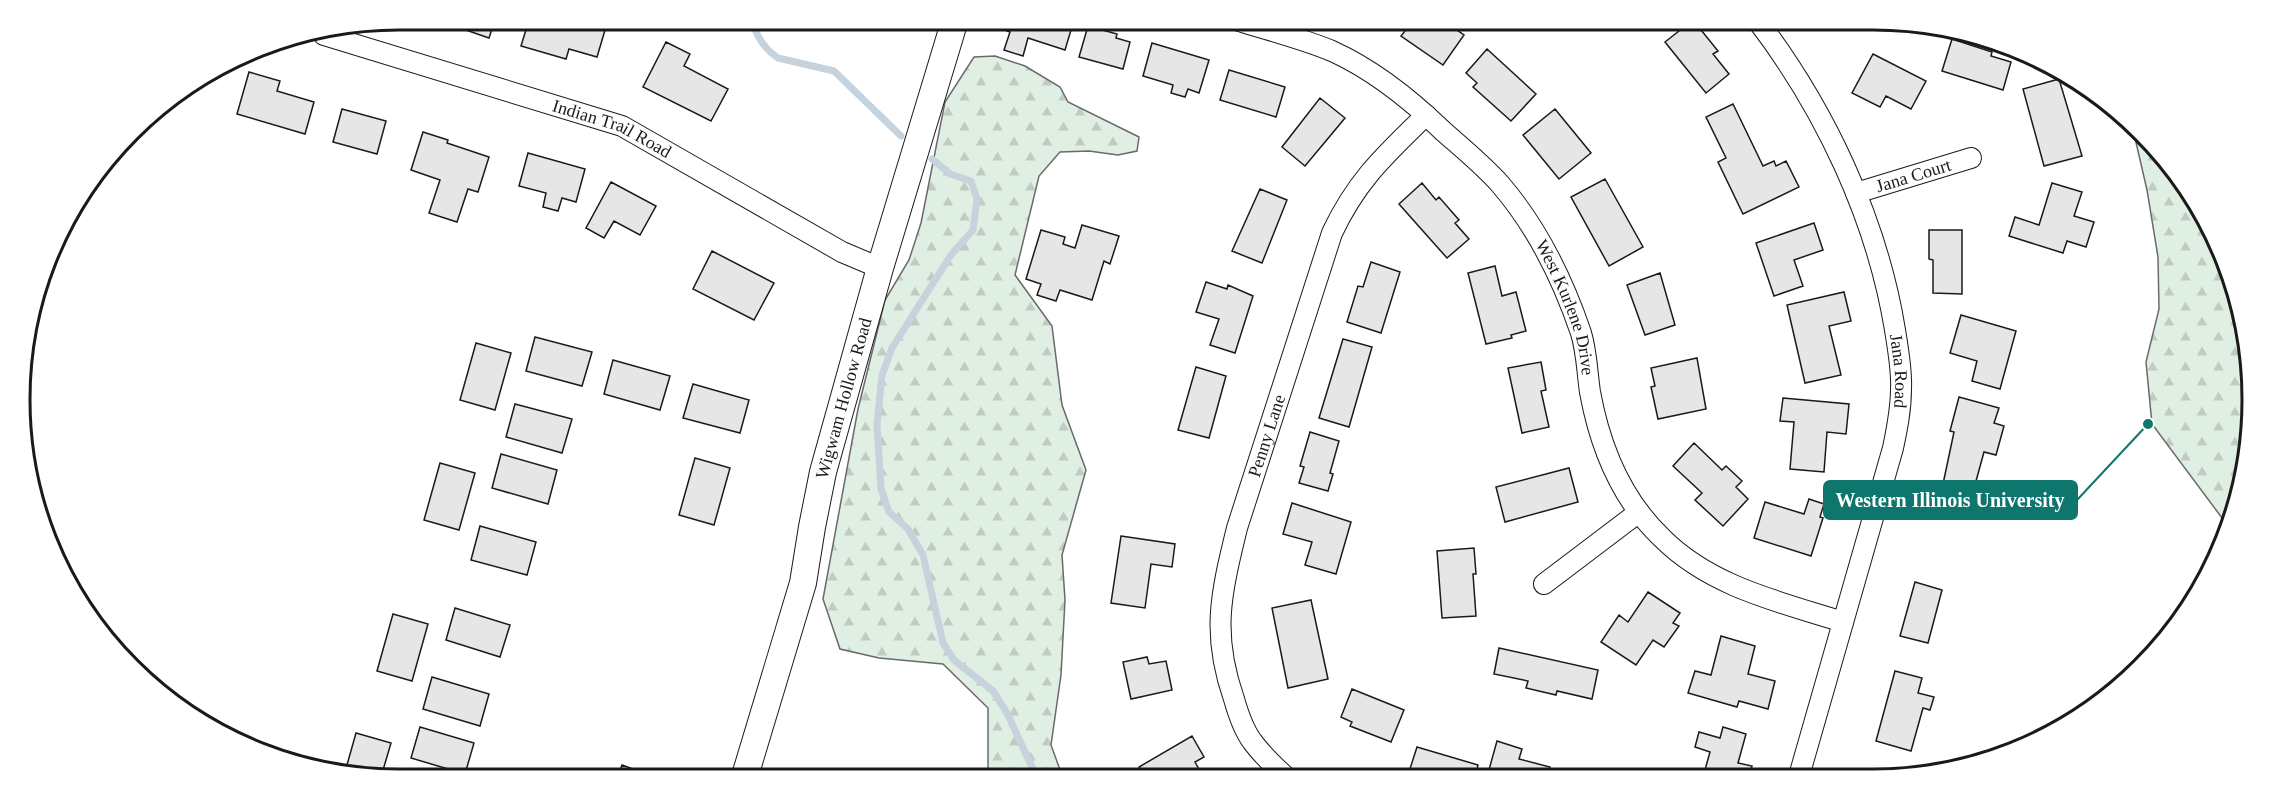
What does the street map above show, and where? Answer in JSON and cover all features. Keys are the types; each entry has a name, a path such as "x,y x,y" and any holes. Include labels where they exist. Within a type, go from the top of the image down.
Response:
{"street":[{"name":"Wigwam Hollow Road","path":"747,769 803,583 823,472 880,268 952,30"},
{"name":"West Kurlene Drive","path":"1267,30 1331,51 1365,68 1397,90 1499,183 1544,246 1581,334 1600,435 1614,474 1638,512 1662,538 1688,560 1717,578 1748,592 1843,622"},
{"name":"Jana Road","path":"1764,30 1802,86 1856,193 1890,297 1901,387 1899,418 1893,448 1801,769"},
{"name":"Indian Trail Road","path":"331,36 622,126 842,252 880,268"},
{"name":"Penny Lane","path":"1278,769 1250,739 1224,671 1219,617 1226,573 1237,528 1332,233 1345,206 1361,182 1426,115"},
{"name":"Jana Court","path":"1856,193 1971,158"},
{"path":"1544,584 1638,512"}],"green space":[{"path":"995,56 1025,66 1060,87 1068,102 1139,137 1137,151 1118,155 1089,151 1060,152 1039,176 1015,275 1052,326 1062,405 1086,470 1062,555 1065,600 1061,675 1051,745 1060,769 988,769 988,708 943,664 879,658 840,649 823,599 858,409 885,300 909,260 921,223 945,102 974,57"},
{"path":"2135,140 2180,194 2204,236 2222,281 2235,327 2241,375 2241,424 2235,472 2222,518 2152,424 2146,362 2159,309 2158,257 2147,190"}],"building":[{"path":"466,30 492,30 489,38"},
{"path":"526,30 605,30 597,57 569,49 566,59 521,46"},
{"path":"1071,30 1065,50 1028,38 1023,56 1004,50 1010,32 1007,31"},
{"path":"1087,30 1102,30 1117,34 1116,38 1130,42 1123,69 1079,57"},
{"path":"1403,30 1457,30 1464,35 1443,65 1401,36 1405,31"},
{"path":"1680,30 1701,30 1718,51 1713,54 1729,74 1706,93 1665,42"},
{"path":"1952,39 1992,52 1991,56 2011,62 2003,90 1942,71"},
{"path":"666,42 690,54 684,66 728,89 711,121 643,87"},
{"path":"1152,43 1209,60 1199,93 1188,89 1185,97 1171,93 1173,85 1143,76"},
{"path":"1487,49 1536,94 1511,121 1473,87 1477,83 1466,73"},
{"path":"1873,54 1926,81 1911,109 1886,96 1880,107 1852,93"},
{"path":"1229,70 1285,87 1276,117 1220,100"},
{"path":"249,72 280,81 277,91 314,102 305,134 237,114"},
{"path":"2056,80 2060,82 2082,156 2044,166 2023,89"},
{"path":"1320,98 1345,118 1305,166 1282,147"},
{"path":"1733,104 1763,166 1774,161 1776,166 1786,161 1799,187 1743,214 1718,162 1726,158 1706,117"},
{"path":"342,109 386,121 377,154 333,142"},
{"path":"1555,109 1591,153 1559,179 1523,135"},
{"path":"423,132 489,157 478,192 468,189 457,222 429,213 440,180 411,170"},
{"path":"528,153 585,169 576,202 562,198 558,211 543,207 546,193 519,186"},
{"path":"1605,179 1643,247 1609,266 1571,197"},
{"path":"611,182 656,206 640,235 614,221 604,238 586,228"},
{"path":"1422,183 1436,200 1439,197 1459,220 1455,223 1469,239 1447,258 1399,204"},
{"path":"2052,183 2082,192 2074,216 2094,222 2086,247 2067,241 2063,253 2009,236 2015,217 2039,225"},
{"path":"1260,189 1287,200 1262,263 1232,251"},
{"path":"1814,223 1823,250 1794,260 1803,286 1774,296 1756,243"},
{"path":"1082,225 1119,236 1110,264 1104,261 1092,300 1060,290 1056,301 1037,295 1041,284 1026,279 1041,230 1065,237 1063,244 1075,248"},
{"path":"1929,230 1962,230 1962,294 1933,293 1933,260 1929,259"},
{"path":"712,251 774,283 754,320 693,289"},
{"path":"1371,262 1400,272 1381,333 1347,322 1358,286 1363,287"},
{"path":"1495,266 1502,296 1516,292 1526,331 1511,335 1512,338 1486,344 1468,273"},
{"path":"1660,273 1675,325 1645,335 1627,285"},
{"path":"1206,282 1227,289 1228,285 1253,296 1235,353 1210,345 1219,319 1196,312"},
{"path":"1844,292 1851,321 1829,326 1841,375 1805,383 1787,305"},
{"path":"1961,315 2016,331 2000,389 1972,381 1977,361 1950,353"},
{"path":"535,337 592,352 582,386 526,371"},
{"path":"1343,339 1372,347 1349,427 1319,418"},
{"path":"476,343 511,353 495,410 460,400"},
{"path":"1697,358 1706,409 1658,419 1651,387 1655,386 1651,368"},
{"path":"613,360 670,376 660,410 604,394"},
{"path":"1541,362 1546,390 1541,391 1549,427 1522,433 1508,368"},
{"path":"1196,367 1226,376 1209,438 1178,430"},
{"path":"693,384 749,400 740,433 683,418"},
{"path":"1959,397 1999,408 1994,423 2004,426 1996,455 1984,452 1973,492 1943,484 1954,432 1950,431"},
{"path":"1783,398 1849,404 1846,434 1827,432 1824,472 1790,469 1794,422 1780,421"},
{"path":"515,404 572,419 562,453 506,437"},
{"path":"1310,432 1339,441 1330,473 1333,474 1328,491 1299,483 1304,467 1300,466"},
{"path":"1694,443 1722,470 1726,466 1742,481 1736,487 1748,499 1723,526 1695,500 1702,493 1673,466"},
{"path":"501,454 557,470 548,504 492,488"},
{"path":"695,458 730,468 714,525 679,515"},
{"path":"440,463 475,473 459,530 424,520"},
{"path":"1569,468 1578,502 1505,522 1496,487"},
{"path":"1809,499 1824,504 1820,517 1823,518 1811,556 1754,538 1765,502 1804,514"},
{"path":"1292,503 1351,522 1336,574 1305,565 1312,542 1283,534"},
{"path":"480,526 536,542 527,575 471,560"},
{"path":"1121,536 1175,544 1172,567 1151,564 1145,608 1111,603"},
{"path":"1474,548 1476,616 1442,618 1437,551"},
{"path":"1915,582 1942,590 1928,643 1900,636"},
{"path":"1648,592 1680,613 1673,623 1679,626 1664,647 1653,640 1636,665 1601,642 1619,615 1628,622"},
{"path":"1311,600 1328,679 1288,688 1272,608"},
{"path":"455,608 510,625 500,657 446,640"},
{"path":"393,614 428,624 412,681 377,671"},
{"path":"1721,636 1755,646 1748,674 1775,681 1768,709 1739,701 1737,707 1688,693 1695,671 1711,675"},
{"path":"1499,648 1598,670 1592,699 1557,691 1556,695 1526,688 1528,681 1494,674"},
{"path":"1147,657 1149,664 1166,661 1172,690 1131,699 1123,662"},
{"path":"1895,671 1922,678 1918,693 1934,697 1930,710 1923,708 1911,751 1876,741"},
{"path":"432,677 489,694 480,726 423,709"},
{"path":"1352,689 1404,710 1391,742 1350,726 1352,722 1341,717"},
{"path":"420,727 474,743 466,769 448,769 411,758"},
{"path":"1723,727 1746,734 1738,763 1752,766 1751,769 1705,769 1710,752 1695,747 1699,732 1720,738"},
{"path":"356,733 391,743 384,768 347,765"},
{"path":"1192,736 1204,757 1195,762 1199,769 1140,769 1139,767"},
{"path":"1497,741 1522,749 1519,759 1550,767 1549,769 1489,769"},
{"path":"1417,747 1478,765 1477,769 1410,769"},
{"path":"622,765 633,769 621,769"}],"waterway":[{"path":"756,30 761,41 778,58 834,71 901,136"},
{"path":"932,159 950,174 971,181 977,199 973,230 951,255 892,348 882,375 877,425 881,489 889,512 908,529 923,555 943,643 954,660 993,691 1007,713 1033,769"}],"place":[{"name":"Western Illinois University","path":"2148,424"}]}
